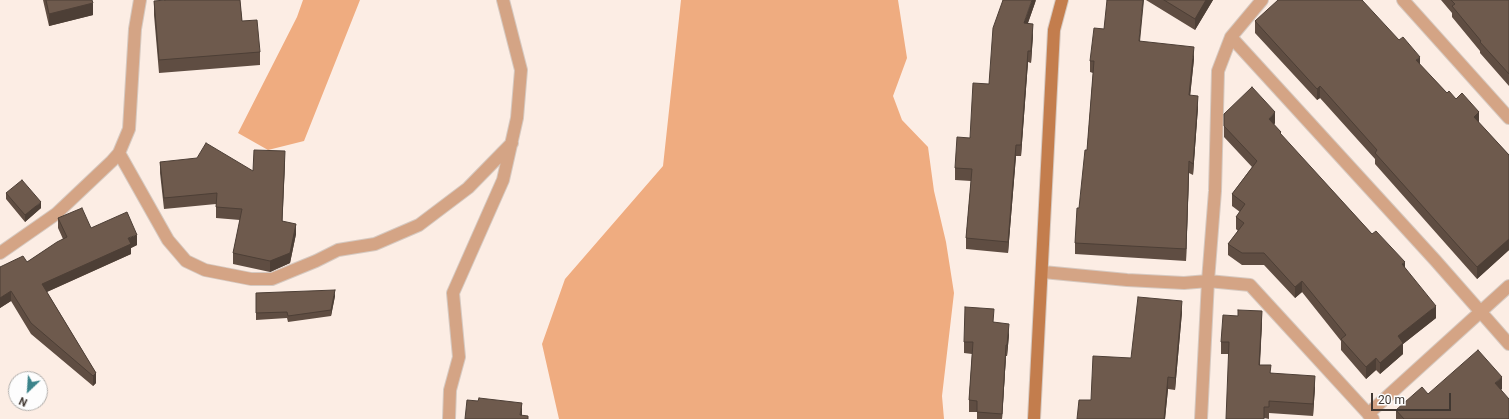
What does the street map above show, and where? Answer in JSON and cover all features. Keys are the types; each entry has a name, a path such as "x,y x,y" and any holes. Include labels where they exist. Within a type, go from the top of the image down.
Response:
{"street":[{"path":"0,254 56,214 112,161 118,153 129,130 135,29 140,0"},
{"path":"449,419 450,390 459,357 453,293 503,180 517,118 521,70 503,0"},
{"path":"1034,419 1043,272 1054,30 1062,0"},
{"path":"1201,419 1208,280 1215,191 1218,71 1231,37 1262,0"},
{"path":"1403,0 1509,118"},
{"path":"1231,37 1509,344"},
{"path":"118,153 168,240 186,261 205,270 251,279 272,279 316,262 338,250 375,244 419,225 468,188 512,143"},
{"path":"1043,272 1184,283 1208,280 1250,285 1370,416 1509,286"}],"shaded area":[{"path":"303,0 360,0 304,141 268,150 238,133 297,17"},
{"path":"681,0 898,0 907,58 893,96 902,120 928,147 934,191 946,242 954,293 942,396 944,419 559,419 542,344 565,279 663,166"}],"building":[{"path":"46,0 92,0 93,3 49,14"},
{"path":"240,0 242,21 257,20 260,52 159,60 154,1"},
{"path":"1003,0 1032,0 1024,23 1033,24 1031,51 1028,51 1021,145 1016,145 1008,242 966,238 972,169 955,168 957,137 970,138 973,83 989,84 993,28"},
{"path":"1107,0 1143,0 1139,41 1194,47 1189,95 1198,96 1193,164 1189,161 1186,249 1075,243 1077,208 1079,208 1085,150 1087,150 1094,61 1090,61 1094,28 1104,29"},
{"path":"1164,0 1206,0 1195,19"},
{"path":"1278,0 1362,0 1399,40 1403,37 1420,57 1416,60 1447,93 1449,91 1456,99 1462,93 1479,112 1474,117 1509,155 1509,239 1477,267 1375,153 1377,150 1320,86 1317,89 1255,21"},
{"path":"1451,0 1509,0 1509,74 1480,42 1481,41 1452,6 1455,4"},
{"path":"1252,87 1275,112 1269,119 1281,132 1280,133 1372,234 1376,231 1405,262 1402,264 1436,306 1398,336 1403,343 1380,363 1376,358 1366,367 1341,339 1346,335 1302,281 1295,287 1264,253 1242,253 1228,244 1244,223 1236,217 1245,204 1232,194 1257,161 1224,126 1224,114"},
{"path":"206,143 253,171 254,150 285,151 282,221 296,224 290,253 270,261 233,253 242,209 216,207 217,193 164,198 160,162 197,158"},
{"path":"22,180 41,202 25,215 6,193"},
{"path":"82,208 91,228 127,212 137,235 128,238 131,244 42,284 96,373 93,376 31,323 11,291 0,298 0,267 23,256 27,262 67,237 58,218"},
{"path":"335,290 331,310 288,316 287,312 256,313 256,293"},
{"path":"1138,297 1182,301 1175,378 1168,377 1164,419 1077,419 1079,400 1091,400 1093,356 1131,358"},
{"path":"965,307 994,309 993,322 1009,324 1006,345 1002,414 977,412 977,401 969,400 973,342 964,342"},
{"path":"1238,310 1262,311 1259,365 1271,365 1270,373 1315,376 1313,404 1269,401 1269,407 1264,407 1264,419 1226,419 1229,342 1221,342 1223,315 1238,316"},
{"path":"1478,350 1502,377 1495,383 1509,399 1509,419 1404,419 1396,410 1422,387 1428,394"},
{"path":"479,398 522,403 520,415 528,416 528,419 465,419 467,400 478,401"}]}
